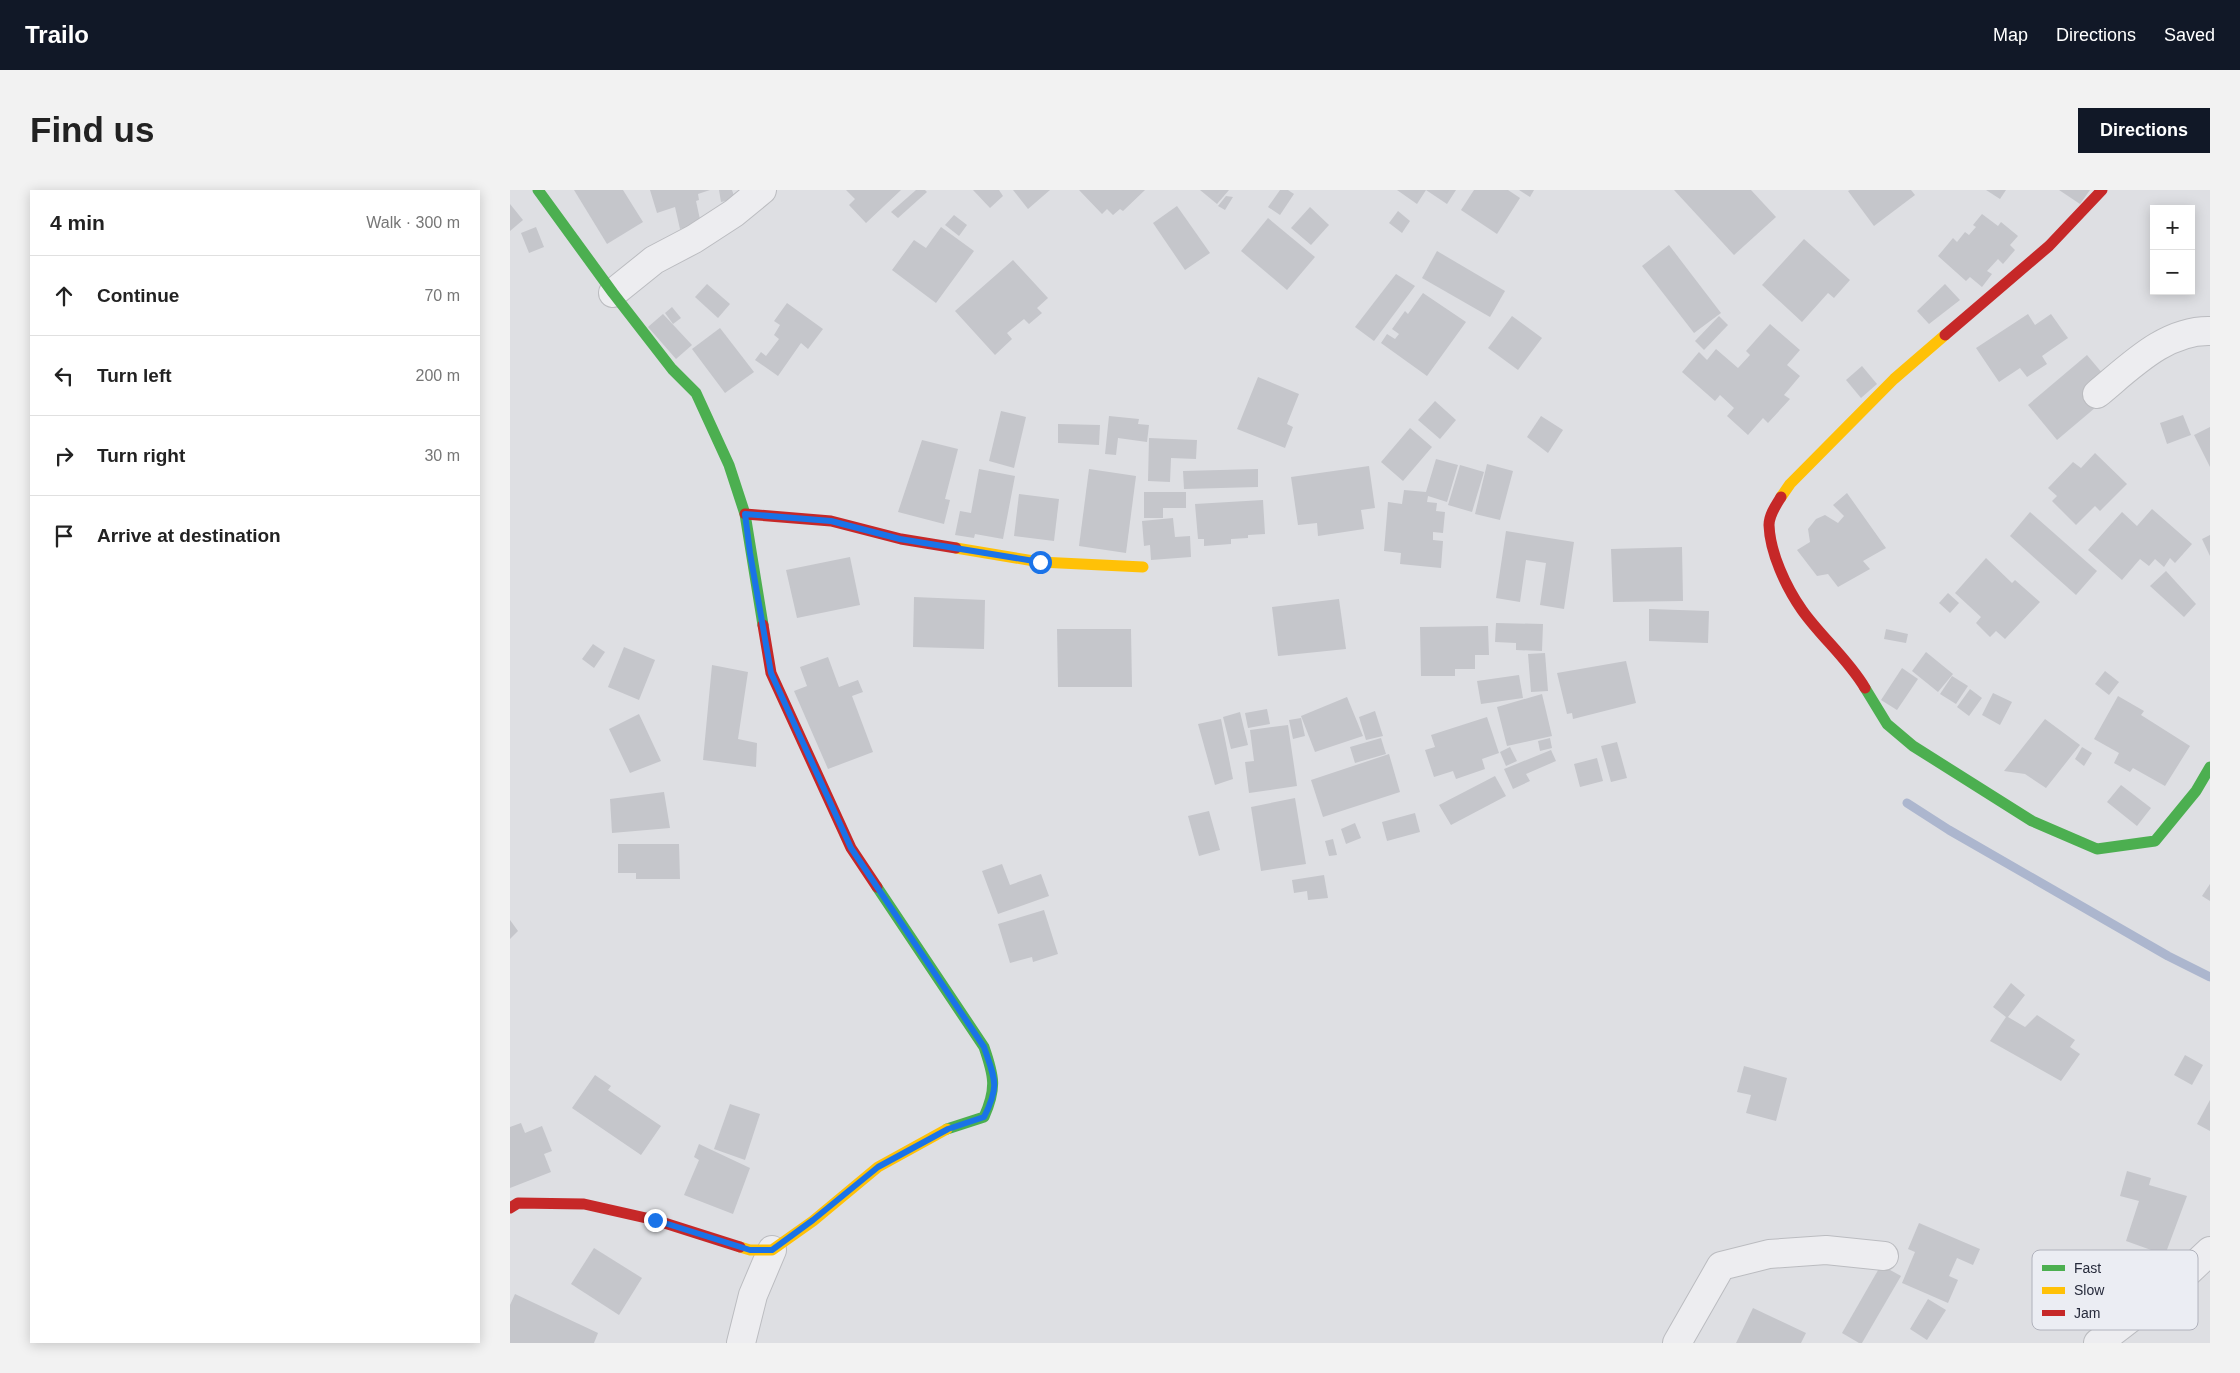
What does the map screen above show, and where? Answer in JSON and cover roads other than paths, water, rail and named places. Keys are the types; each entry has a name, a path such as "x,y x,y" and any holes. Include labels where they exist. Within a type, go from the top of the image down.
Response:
{"street":[{"path":"538,190 613,294 672,369 696,393 729,465 745,514 771,673 851,848 984,1047 995,1082 994,1097 984,1117 948,1129 878,1167 813,1220 772,1250 753,1295 741,1343"},
{"path":"613,294 654,260 694,239 762,190"},
{"path":"2102,190 2049,246 1894,379 1790,484 1774,507 1769,523 1774,551 1801,609 1864,684 1887,724 1913,746 2032,821 2097,849 2154,841 2196,791 2210,768"},
{"path":"2097,394 2142,357 2171,339 2197,331 2210,332"},
{"path":"745,514 831,521 900,539 1040,562 1143,567"},
{"path":"510,1208 518,1203 584,1204 655,1220 750,1250 772,1250"},
{"path":"1676,1343 1721,1266 1769,1254 1826,1250 1884,1256"},
{"path":"2198,1262 2210,1251"},
{"path":"2098,1343 2115,1330"}],"waterway":[{"path":"1907,803 1949,830 2168,956 2210,977"}]}
